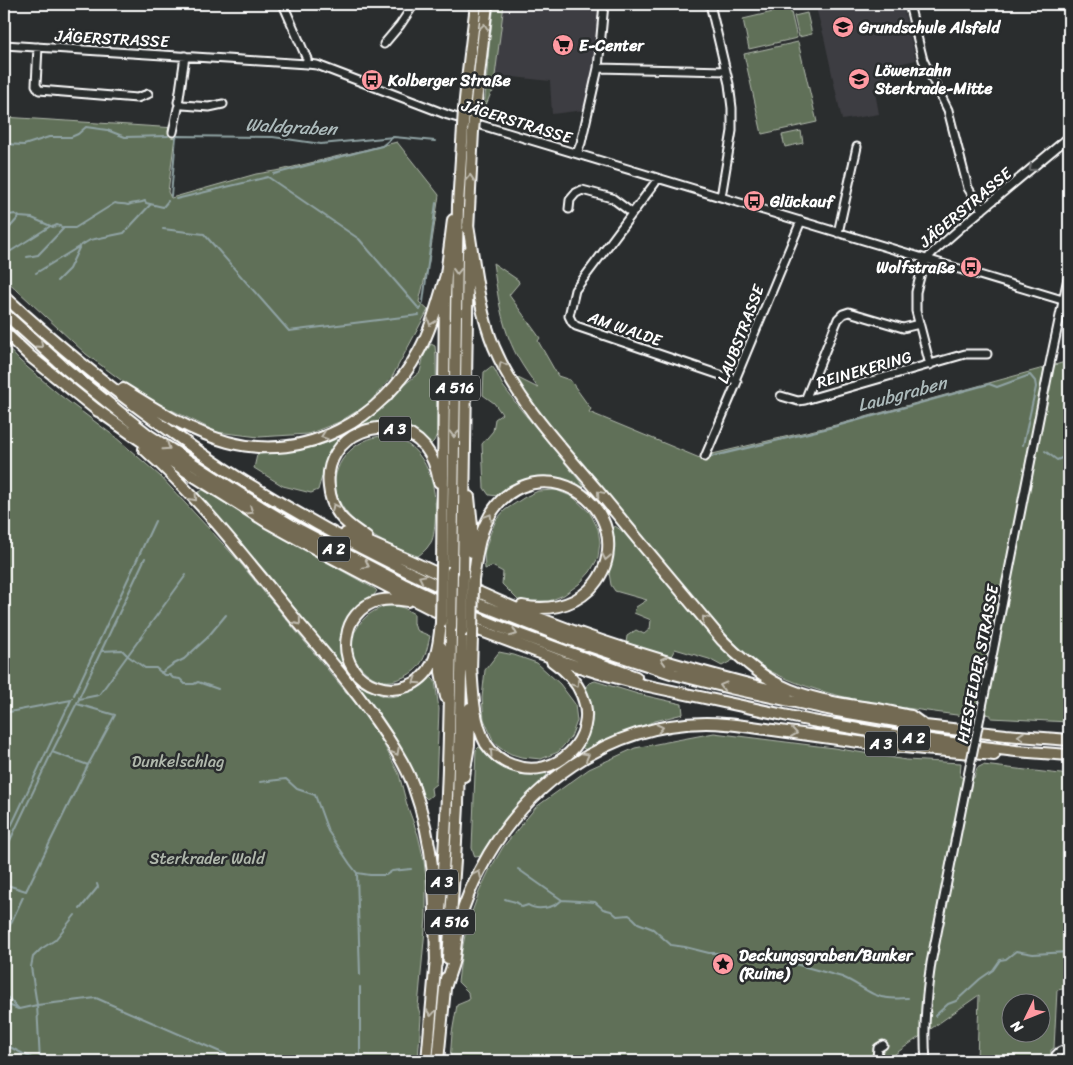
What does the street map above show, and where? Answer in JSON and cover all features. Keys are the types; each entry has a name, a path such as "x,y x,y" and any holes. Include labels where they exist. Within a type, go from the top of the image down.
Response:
{"highway":[{"name":"A 516","path":"450,713 446,626 452,571 458,205 464,108 476,4"},
{"name":"A 516","path":"446,985 458,805 468,225 473,131 487,4"},
{"path":"442,502 446,276 452,223 458,205"},
{"path":"468,225 477,288 485,323 498,357 514,387 555,441 735,653 778,684 820,699 911,716 925,726 1069,740"},
{"path":"84,366 183,425 227,442 277,447 300,444 329,434 354,422 394,388 423,342 432,322 446,276"},
{"name":"A 2","path":"4,296 84,366 206,457 250,486 377,556 472,602 597,649 674,674 837,711 925,726"},
{"name":"A 2","path":"4,313 73,374 150,436 298,529 402,584 466,614 598,664 658,684 712,699 812,721 881,733 1016,751"},
{"path":"4,332 169,472 209,514 343,676 390,740 413,784 424,821 431,855 436,964"},
{"path":"93,407 189,473 267,522 418,603 455,620 599,673 644,685 712,699"},
{"name":"A 3","path":"384,549 356,530 336,510 331,497 329,477 332,464 339,450 348,440 360,432 376,428 394,429 412,436 425,447 432,460 439,480 442,502 442,566 446,626"},
{"path":"458,805 470,745 472,666 472,526 464,463"},
{"path":"473,580 479,543 485,523 509,494 526,485 547,482 568,486 585,496 602,517 608,539 606,562 597,580 587,592 570,602 556,607 540,609 497,600"},
{"path":"301,515 384,549 497,600 575,631 644,655 799,697 886,714 899,714"},
{"path":"418,603 395,599 381,600 368,604 356,615 348,631 346,647 352,666 360,677 373,686 388,689 402,688 414,683 425,674 434,660 446,626"},
{"path":"472,666 475,711 480,731 488,746 510,765 528,769 542,768 563,759 573,750 581,738 586,724 586,716 585,702 574,681 564,670 539,652"},
{"name":"A 3","path":"427,1061 444,861 450,713"},
{"name":"A 3","path":"438,1061 446,985 453,965 460,919 479,871 507,827 542,788 578,760 597,750 614,742 661,727 684,724 722,724 862,743 939,750 1002,755 1016,751 1069,755"}],"street":[{"path":"283,4 307,59 307,64"},
{"path":"384,44 414,4"},
{"path":"577,154 598,68 604,4"},
{"path":"710,4 732,98 730,143 721,197"},
{"path":"909,4 922,60 948,110 968,188 982,210"},
{"name":"JÄGERSTRASSE","path":"4,45 317,65 448,115 926,259 1069,136"},
{"name":"JÄGERSTRASSE","path":"38,47 36,84 39,90 137,98 148,94"},
{"name":"JÄGERSTRASSE","path":"173,132 180,104 178,102 185,56"},
{"path":"598,68 726,70"},
{"path":"180,104 209,107 223,104"},
{"path":"838,233 857,147"},
{"name":"AM WALDE","path":"657,178 575,290 570,316 572,322 576,326 735,380"},
{"path":"569,209 570,200 576,193 582,190 612,198 632,214"},
{"name":"LAUBSTRASSE","path":"705,457 801,222"},
{"path":"926,259 1066,301"},
{"name":"REINEKERING","path":"926,259 916,292 916,311 930,365"},
{"name":"HIESFELDER STRASSE","path":"926,1061 924,1018 931,963 1066,301 1069,273"},
{"name":"REINEKERING","path":"805,400 838,319 843,314 849,312 903,328 919,324"},
{"name":"REINEKERING","path":"781,396 798,401 805,400 965,354 986,354"},
{"path":"880,1061 877,1057 878,1048 882,1045"},
{"path":"1056,1058 1059,1052 1069,1047"}],"shaded area":[{"path":"504,4 600,4 596,46 584,110 552,114 550,81 495,75"},
{"name":"Löwenzahn Sterkrade-Mitte","path":"815,4 902,4 916,60 884,67 887,90 875,92 879,114 842,120"}],"green space":[{"path":"494,4 504,4 493,92 484,110 489,48"},
{"path":"790,8 797,38 749,49 743,19"},
{"path":"807,13 812,34 799,37 794,16"},
{"path":"798,42 817,122 762,134 744,54"},
{"path":"4,117 176,128 168,192 171,198 256,174 281,170 397,142 439,195 429,261 419,302 428,310 392,377 367,405 339,422 308,434 259,437 217,432 141,395 86,354 4,278"},
{"path":"801,131 803,143 785,147 782,135"},
{"path":"493,263 518,280 519,283 509,295 540,338 538,341 558,376 570,380 591,409 589,412 702,459 704,456 840,424 1069,361 1069,722 991,718 991,715 971,712 970,717 844,697 795,682 764,668 749,657 711,618 607,496 568,449 514,376 538,388 517,356 507,333 501,311"},
{"name":"Dunkelschlag","path":"4,344 20,361 61,396 114,436 160,476 236,558 364,714 383,743 399,774 407,805 418,835 426,879 426,918 418,1007 421,1017 418,1061 4,1061"},
{"path":"431,344 435,346 436,356 437,434 434,441 430,445 413,431 399,425 383,424 362,427 360,423 391,401 399,389 420,372 424,355"},
{"path":"492,366 503,386 583,485 584,490 562,480 499,496 489,495 484,488 482,444 493,431 495,419 502,414 494,403 483,395 484,372"},
{"path":"380,436 395,438 408,444 426,465 431,479 436,508 433,535 428,546 418,556 403,551 370,534 355,522 344,508 336,493 335,477 342,460 358,444"},
{"path":"336,439 340,440 327,464 318,490 311,493 283,486 254,468 257,455 309,448"},
{"path":"203,490 377,591 374,595 364,600 347,624 348,671 344,671 266,572 203,502 198,495"},
{"path":"556,490 573,497 590,513 598,529 600,542 598,558 590,572 579,584 564,595 549,601 519,601 502,584 503,572 492,566 485,569 484,553 490,534 496,520 505,510 538,491"},
{"path":"615,526 625,534 661,574 733,660 722,666 709,659 675,649 670,658 626,643 627,636 636,630 644,634 650,629 651,620 634,613 636,607 647,600 615,591 611,585 609,573 611,561 610,529"},
{"path":"389,605 404,608 414,614 416,630 430,636 420,665 404,677 388,681 372,677 360,667 353,654 351,640 366,617 374,611"},
{"path":"499,652 537,663 560,684 575,704 577,721 571,737 558,752 541,759 521,757 500,748 493,740 484,719 482,698 485,670"},
{"path":"430,676 435,681 439,709 436,784 431,788 432,795 427,799 423,795 411,766 396,739 360,688 363,686 384,696 396,696 415,688"},
{"path":"595,681 638,694 682,704 683,714 655,721 618,735 588,751 581,747 590,726 590,712 584,689 589,683"},
{"path":"714,733 834,748 906,760 961,763 960,777 974,778 977,768 983,765 1069,775 1069,988 1057,990 1054,1048 1051,1050 1051,1061 977,1061 979,995 885,1061 450,1061 457,1005 469,1000 468,992 458,982 467,926 479,892 503,847 536,807 589,769 635,748"},
{"path":"479,747 491,758 535,773 546,772 547,775 518,805 495,833 482,856 475,857 472,848 476,750"}],"waterway":[{"name":"Waldgraben","path":"4,144 24,145 49,137 71,137 86,127 107,130 125,137 168,136"},
{"name":"Waldgraben","path":"171,196 176,136 273,137 321,144 394,137 435,141"},
{"path":"274,174 382,146 392,138"},
{"path":"176,199 268,177 359,239 420,310 423,302 436,203"},
{"path":"4,212 9,215 15,214 20,217 32,218 53,227 57,225 64,228 75,228 115,203 128,205 145,201 146,203 163,207 168,201"},
{"path":"36,273 90,240 124,233 151,204"},
{"path":"4,234 19,217"},
{"path":"11,251 49,227"},
{"path":"27,257 38,255 63,229"},
{"path":"163,229 204,234 289,331 419,315"},
{"path":"57,281 69,269 79,248"},
{"name":"Laubgraben","path":"710,457 833,427 989,384 997,387 1030,375 1035,381 1036,387 1023,445"},
{"name":"Laubgraben","path":"1045,451 1057,460 1064,457 1069,461"},
{"path":"74,695 155,521"},
{"path":"79,698 145,558"},
{"path":"4,853 79,699 99,695 186,575"},
{"path":"161,673 184,659 206,639 226,615"},
{"path":"102,651 122,650 145,668 156,668 164,675 180,679 185,684 198,682 218,689"},
{"path":"4,841 72,698"},
{"path":"4,713 71,700"},
{"path":"4,884 26,891 88,765 115,715 77,704"},
{"path":"52,752 88,765"},
{"path":"260,782 286,779 297,789 315,795 328,831 357,873 360,975"},
{"path":"357,873 386,875 392,871 411,869"},
{"path":"518,869 562,900 595,902 603,909 611,911 617,916 629,915 638,923 653,929 671,945 709,953 719,953"},
{"path":"80,909 98,887 97,884"},
{"path":"4,938 23,897"},
{"path":"505,899 516,902 522,907 528,905 536,908 555,905 562,900"},
{"path":"40,1061 37,1005 31,967 33,957 55,940 75,915"},
{"path":"935,1016 993,970 1000,960 1006,959 1016,951 1033,954 1069,952"},
{"path":"740,952 777,959 842,977 882,997 908,998"},
{"path":"360,987 360,1061"},
{"path":"4,994 19,1009 96,998 241,1061"},
{"path":"4,1003 18,1009"},
{"path":"4,1044 37,1061"}],"place":[{"name":"Grundschule Alsfeld","path":"843,27"},
{"name":"E-Center","path":"563,45"},
{"name":"Löwenzahn Sterkrade-Mitte","path":"859,79"},
{"name":"Kolberger Straße","path":"372,80"},
{"name":"Glückauf","path":"754,201"},
{"name":"Wolfstraße","path":"971,267"},
{"name":"Deckungsgraben/Bunker (Ruine)","path":"723,964"}],"park label":[{"name":"Sterkrader Wald","path":"207,858"}]}
